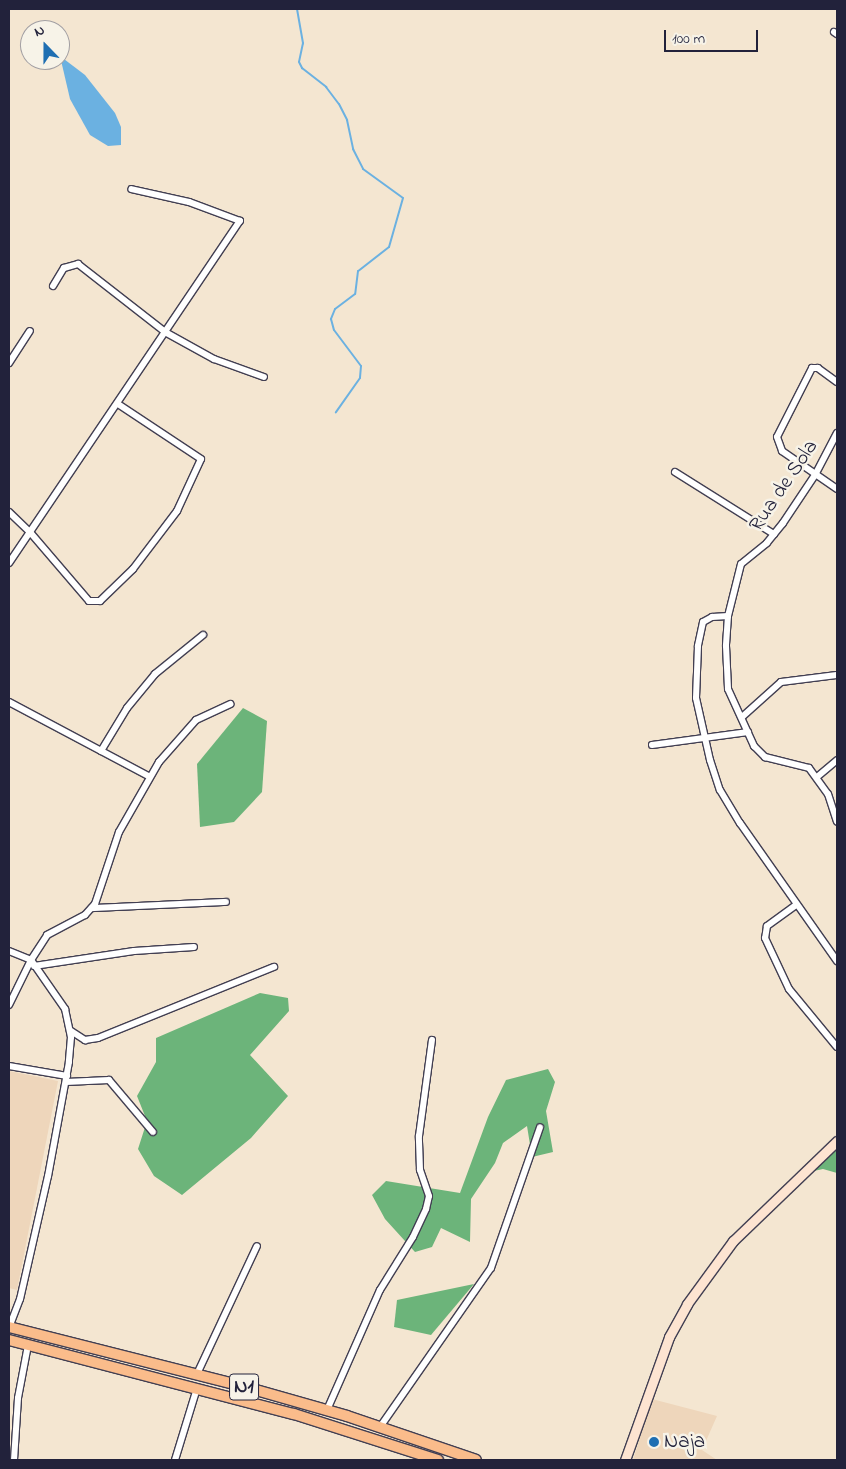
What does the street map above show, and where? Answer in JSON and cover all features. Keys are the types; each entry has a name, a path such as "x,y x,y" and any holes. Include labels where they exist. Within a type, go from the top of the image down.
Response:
{"main road":[{"path":"625,1460 666,1344 687,1304 733,1242 837,1140"},
{"name":"N1","path":"9,1327 197,1374 326,1410 476,1460"},
{"name":"N1","path":"9,1340 294,1414 438,1460"}],"street":[{"path":"9,564 29,531 118,404 240,221 188,202 131,189"},
{"path":"54,286 64,268 78,264 165,332 214,359 264,377"},
{"path":"9,363 30,331"},
{"path":"837,382 818,368 812,368 776,437 782,451 837,489"},
{"path":"9,512 29,531 89,601 94,603 133,569 164,531 201,459 197,453 118,404"},
{"name":"Rua de Sola","path":"837,434 816,474 774,534 740,564 728,616 728,689 754,746 765,757 801,764 817,777 828,794 837,822"},
{"path":"675,472 774,534"},
{"path":"728,616 709,618 703,622 699,635 695,687 704,737 718,785 796,905 837,961"},
{"path":"101,751 127,708 155,674 203,635"},
{"path":"742,717 781,682 837,675"},
{"path":"9,702 148,776"},
{"path":"92,908 112,850 148,776 186,728 196,720 230,704"},
{"path":"652,745 748,732"},
{"path":"817,777 837,760"},
{"path":"9,1005 49,934 92,908 226,902"},
{"path":"796,905 767,926 764,933 789,990 837,1047"},
{"path":"33,963 134,951 194,947"},
{"path":"9,951 33,963 65,1009 71,1030 66,1079 33,1247 20,1299 9,1327"},
{"path":"71,1030 85,1040 98,1038 274,967"},
{"path":"326,1410 380,1290 413,1237 426,1209 429,1196 420,1170 419,1136 432,1040"},
{"path":"9,1066 66,1079 109,1080 153,1132"},
{"path":"380,1427 492,1268 540,1128"},
{"path":"197,1374 257,1246"},
{"path":"14,1460 18,1398 28,1345"},
{"path":"175,1460 196,1388"}],"shaded area":[{"path":"9,1071 58,1081 17,1290 9,1288"},
{"path":"652,1399 717,1416 702,1450 717,1460 633,1460"}],"green space":[{"path":"243,708 267,721 262,792 234,822 200,827 197,764"},
{"path":"260,993 288,998 289,1011 250,1055 288,1096 251,1138 182,1195 154,1176 138,1149 147,1121 137,1096 156,1062 156,1038"},
{"path":"548,1069 555,1082 546,1111 553,1152 532,1157 527,1126 503,1143 495,1163 471,1199 470,1242 441,1228 432,1247 415,1252 385,1219 372,1195 386,1181 460,1193 488,1117 506,1080"},
{"path":"837,1146 837,1173 823,1169 809,1172"},
{"path":"474,1284 431,1335 394,1327 397,1300"}],"water":[{"path":"70,64 85,75 115,113 121,127 121,145 108,146 90,135 70,99 63,70 70,70"}],"waterway":[{"path":"297,9 303,43 299,62 302,68 326,87 339,104 347,120 353,149 363,169 403,198 389,247 358,271 355,294 335,309 331,319 334,330 361,366 360,378 336,412"}],"place":[{"name":"Naja","path":"654,1442"}]}
